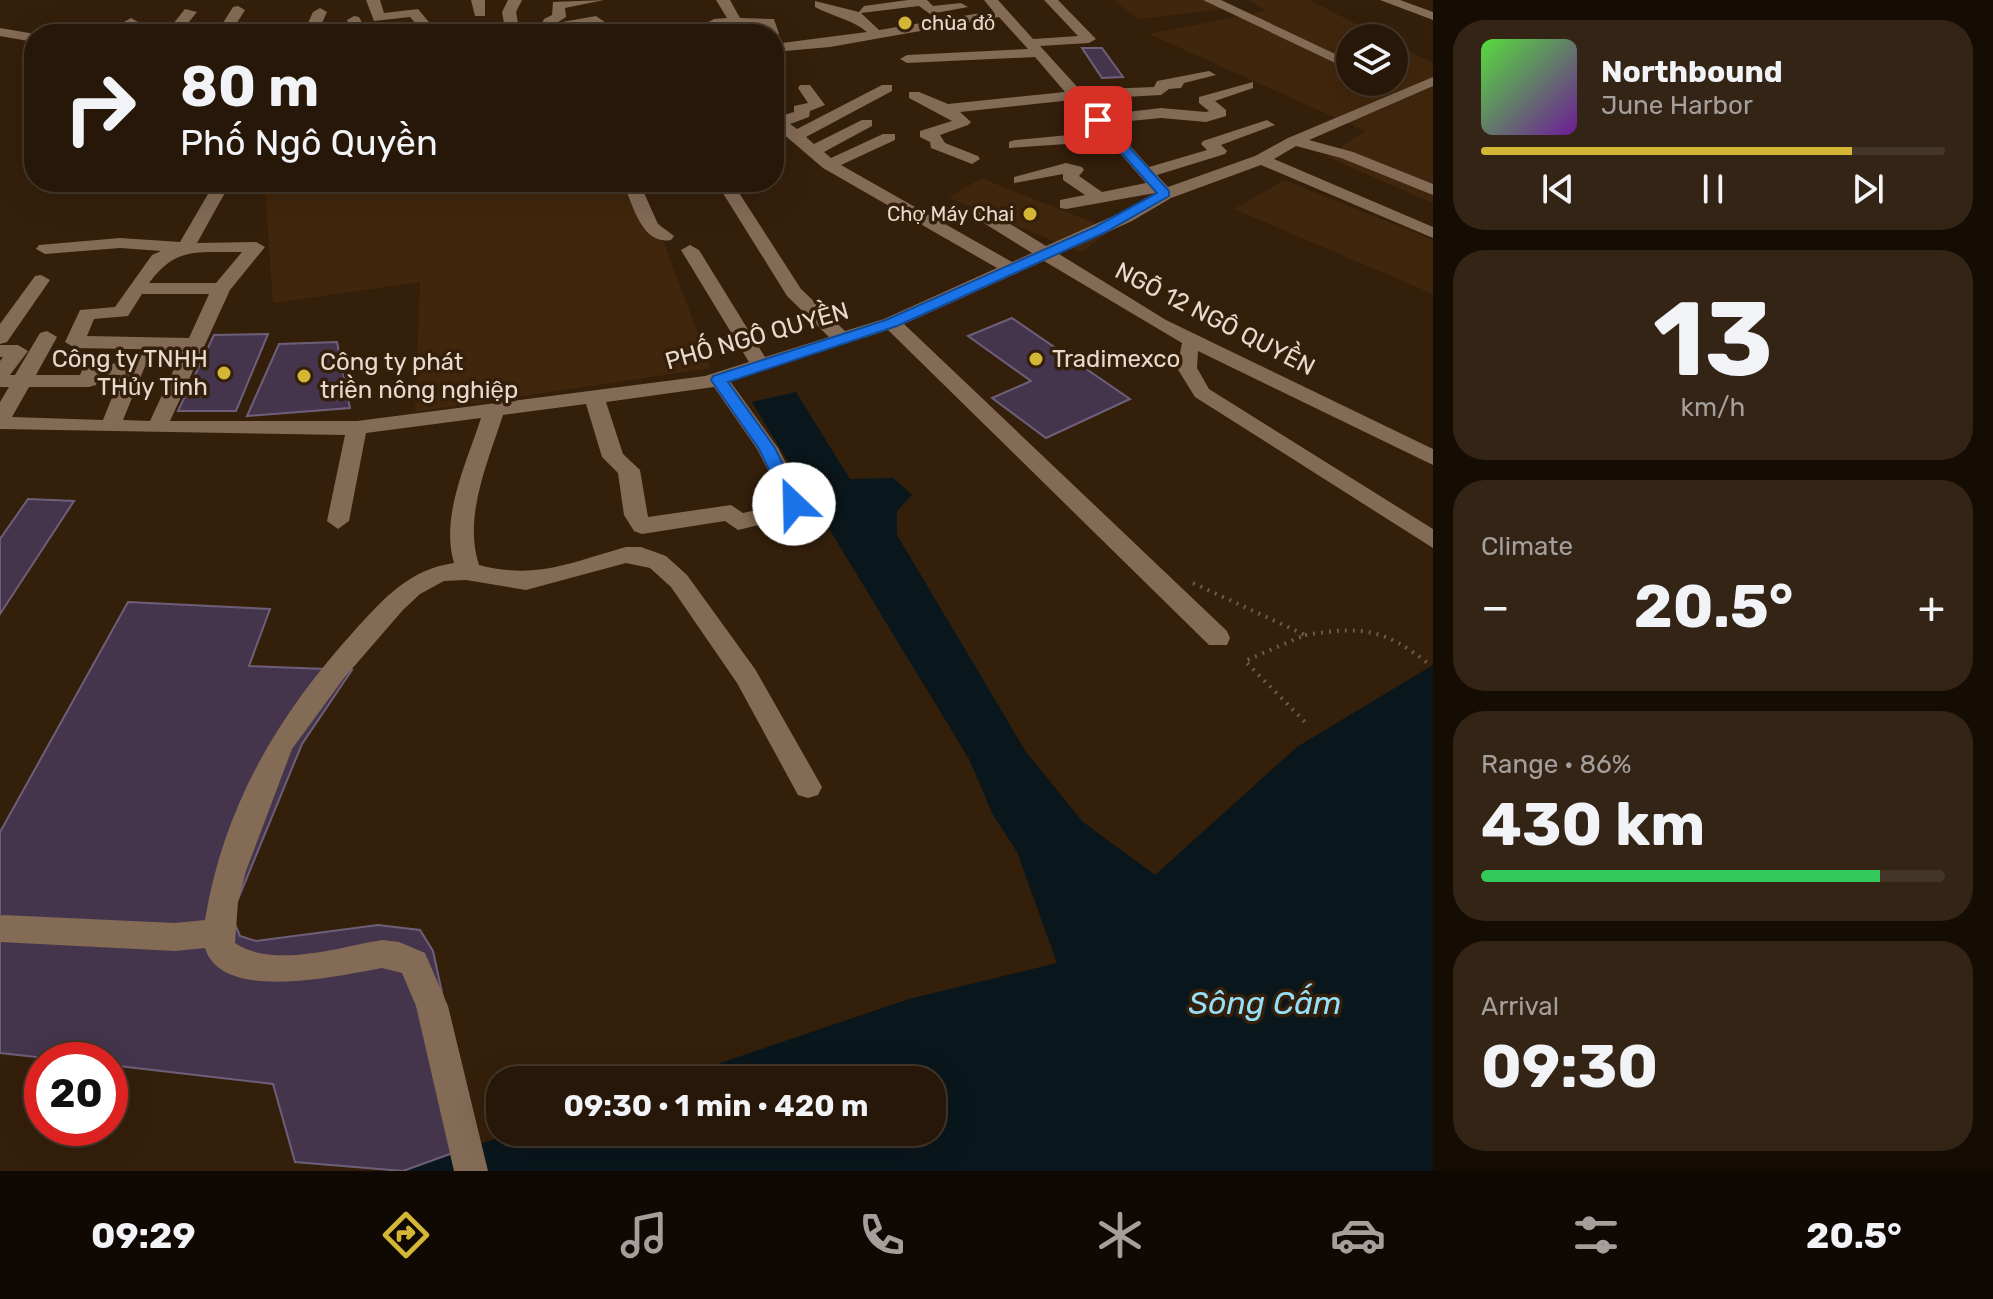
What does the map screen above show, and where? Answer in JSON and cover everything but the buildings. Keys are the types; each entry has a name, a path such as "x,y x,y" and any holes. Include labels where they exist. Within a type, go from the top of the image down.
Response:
{"street":[{"path":"373,0 379,18 413,12 423,24"},
{"path":"511,24 509,12 515,0"},
{"path":"548,24 559,17 555,2 597,0"},
{"path":"723,0 736,22"},
{"path":"907,59 978,56 1089,39 1051,0"},
{"path":"1210,0 1336,59"},
{"path":"1387,0 1433,16"},
{"path":"864,10 922,2 930,10 996,6"},
{"path":"820,4 841,15 855,15 877,34"},
{"path":"996,6 1155,184"},
{"path":"784,42 877,34 996,6"},
{"path":"229,24 238,10"},
{"path":"180,24 190,12"},
{"path":"315,24 320,12"},
{"path":"354,20 356,24"},
{"path":"569,22 596,20 601,24"},
{"path":"715,24 770,24"},
{"path":"0,32 24,33"},
{"path":"978,56 990,72"},
{"path":"946,109 1075,95 1161,91 1162,84 1176,85 1179,79 1209,75"},
{"path":"1408,93 1433,81"},
{"path":"1098,120 1161,113 1206,117 1221,113 1204,100 1248,85"},
{"path":"784,118 804,114 799,109 817,105 805,88"},
{"path":"794,137 887,88"},
{"path":"914,95 946,109 963,122 926,134 938,140 937,145 972,159"},
{"path":"1126,217 1066,204 1261,159 1294,141 1400,96"},
{"path":"812,152 867,123"},
{"path":"1155,184 1219,151 1209,144 1267,125"},
{"path":"784,128 829,165 1013,270"},
{"path":"1015,145 1112,136"},
{"path":"829,165 889,137"},
{"path":"1294,141 1347,155 1433,190"},
{"path":"1261,159 1433,233"},
{"path":"1020,180 1066,168 1076,170 1069,177 1098,197"},
{"name":"PHỐ NGÔ QUYỀN","path":"0,422 157,428 357,428 493,413 719,380 891,323 1013,270 1126,217 1155,184"},
{"path":"194,344 75,342 87,314 121,312 158,259 185,248 217,192"},
{"path":"635,192 651,227 665,236"},
{"path":"717,192 794,292 843,340"},
{"name":"NGÕ 12 NGÔ QUYỀN","path":"980,213 1045,255 1193,341 1433,458"},
{"path":"45,249 120,243 185,248 256,247 250,259 221,289 157,428"},
{"path":"690,250 761,366"},
{"path":"0,338 41,280"},
{"path":"136,288 221,289"},
{"path":"891,323 1218,638"},
{"path":"7,379 47,337"},
{"path":"1193,341 1186,353 1187,372 1202,393 1433,540"},
{"path":"110,427 133,369 150,343"},
{"path":"0,351 18,351 7,379 0,422"},
{"path":"7,379 89,381 91,369 133,369"},
{"path":"595,399 613,457 629,470 635,515 642,526 731,513 738,522 785,511 794,499 746,415 719,380"},
{"path":"468,569 459,545 469,494 493,413"},
{"path":"338,521 357,428"},
{"path":"785,511 794,539"},
{"path":"471,1171 432,1006 414,963 399,956 382,954 267,969 243,966 220,950 218,933 227,888 271,762 291,726 340,667 408,591 425,579 468,569 525,583 626,555 641,555 658,562 679,581 746,676 808,787"},
{"path":"3,929 175,937 218,933"}],"path":[{"path":"1305,635 1360,626 1401,640 1430,665"}],"shaded area":[{"path":"1114,0 1221,0 1233,8 1138,19"},
{"path":"1249,0 1310,0 1356,24 1336,24 1336,96 1408,96 1408,51 1433,63 1433,203 1327,157 1365,131 1149,34 1266,11"},
{"name":"Chợ Máy Chai","path":"981,178 1112,230 1081,252 949,198"},
{"path":"1284,180 1433,240 1433,294 1234,209"},
{"path":"265,192 645,192 711,368 415,412 420,282 273,303"}],"water":[{"name":"Sông Cấm","path":"796,392 850,479 893,478 912,495 897,511 897,535 1026,752 1083,822 1155,875 1297,747 1433,665 1433,1171 403,1171 486,1142 486,1146 946,1146 946,1066 711,1066 909,999 1057,963 1017,852 992,813 969,759 752,402"}],"place":[{"name":"chùa đỏ","path":"905,23"},
{"name":"Chợ Máy Chai","path":"1030,214"},
{"name":"Tradimexco","path":"1036,359"},
{"name":"Công ty TNHH THủy Tinh","path":"224,373"},
{"name":"Công ty phát triền nông nghiệp","path":"304,376"}],"route":[{"path":"794,504 767,448 719,380 891,323 1099,230 1165,194 1098,120"}]}
